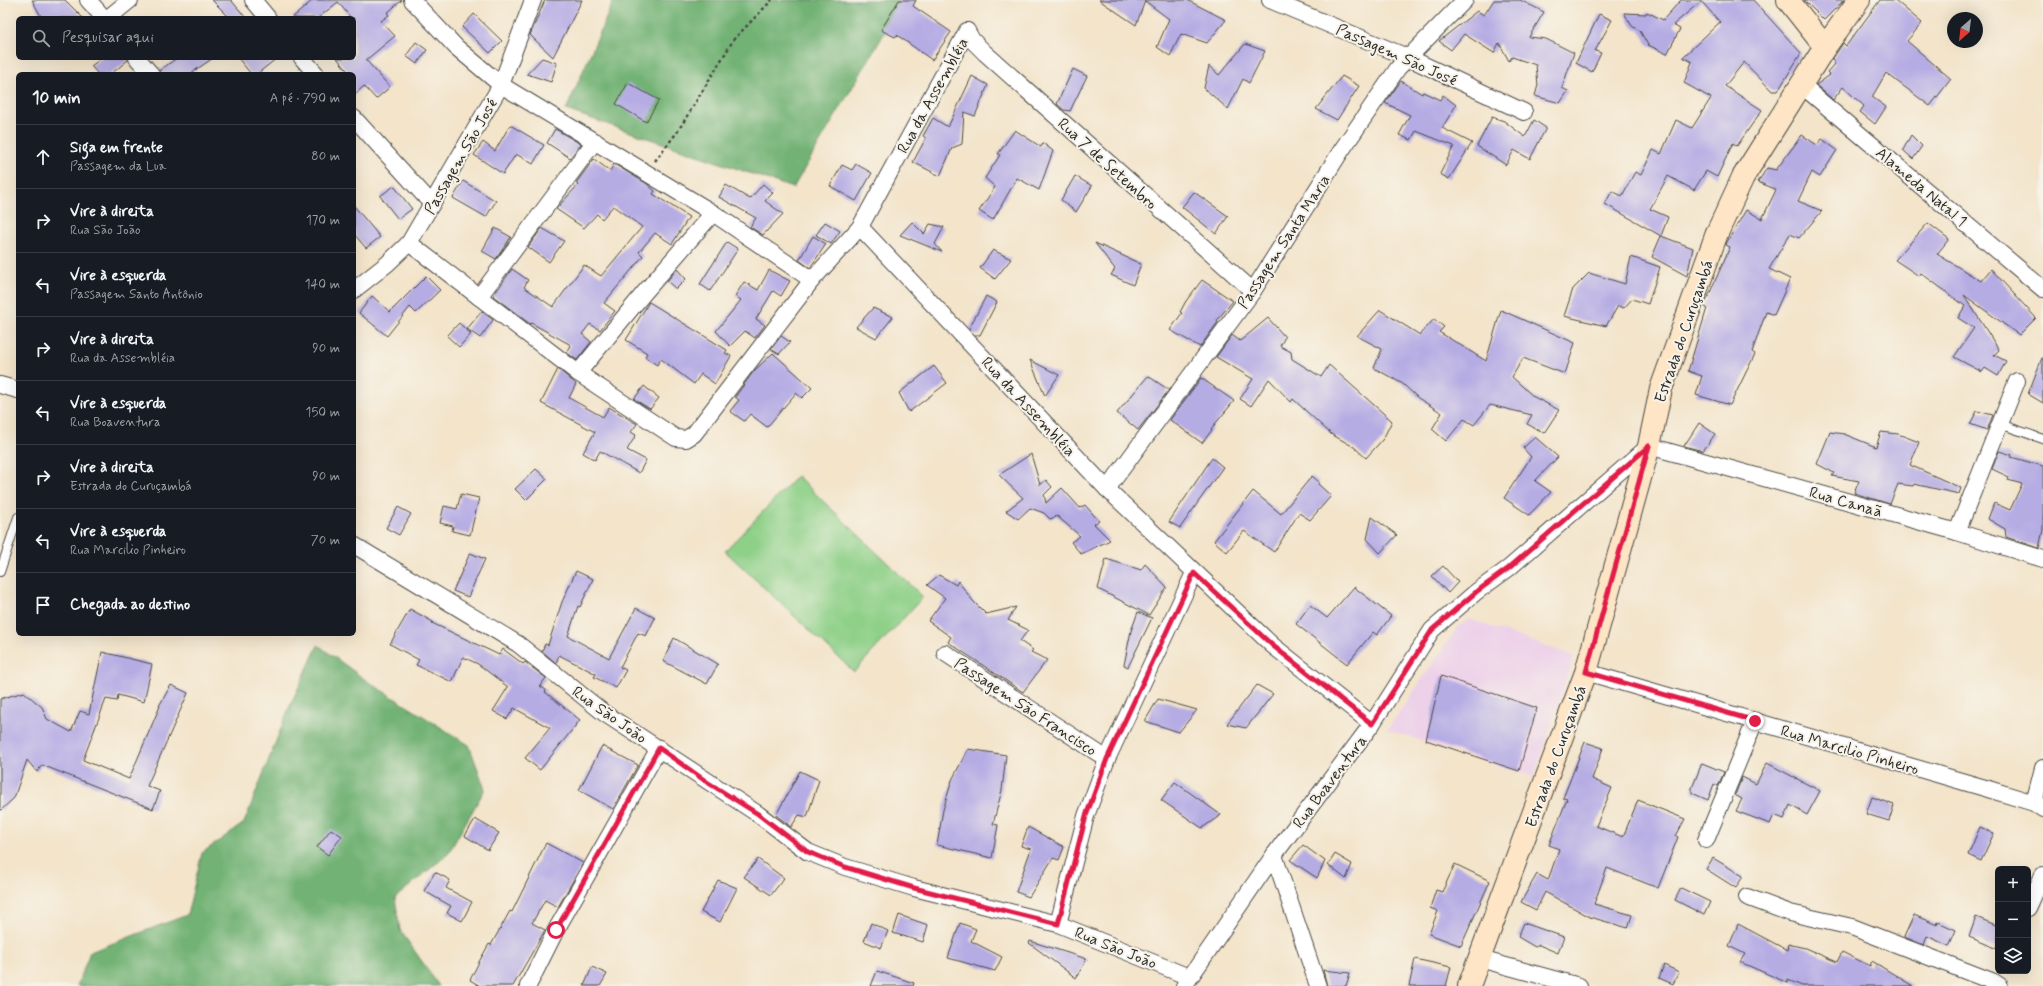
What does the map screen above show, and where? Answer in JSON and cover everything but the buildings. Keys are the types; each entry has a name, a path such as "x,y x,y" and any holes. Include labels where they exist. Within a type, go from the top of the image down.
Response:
{"street":[{"path":"88,0 102,16"},
{"path":"110,16 130,0"},
{"path":"253,0 266,16"},
{"path":"412,0 456,47 501,85 713,213 812,280"},
{"name":"Passagem São José","path":"356,288 388,264 409,243 501,85 533,0"},
{"name":"Passagem São José","path":"1270,0 1407,57 1524,112"},
{"name":"Passagem Santa Maria","path":"1107,489 1253,291 1341,151 1407,57 1465,0"},
{"path":"1788,0 1825,47"},
{"name":"Estrada do Curuçambá","path":"1469,986 1586,672 1649,446 1661,389 1717,233 1743,177 1800,84 1859,0"},
{"name":"Rua da Assembléia","path":"967,31 860,227 1107,489 1194,573 1272,645 1372,724"},
{"name":"Rua 7 de Setembro","path":"967,31 972,40 985,53 1253,291"},
{"path":"139,60 149,72"},
{"path":"304,60 314,72"},
{"name":"Alameda Natal 1","path":"1800,84 2043,289"},
{"path":"356,122 432,204"},
{"path":"479,297 594,141"},
{"path":"578,373 644,292 713,213"},
{"path":"409,243 578,373 676,438 686,439 694,434 812,280 860,227"},
{"path":"1957,532 2017,381"},
{"path":"0,385 16,389"},
{"name":"Rua Canaã","path":"1649,446 1957,532 2043,559"},
{"name":"Rua Boaventura","path":"1187,982 1274,854 1372,724 1432,630 1476,592 1509,568 1649,446"},
{"name":"Rua São João","path":"356,546 518,644 604,713 659,748 707,782 758,814 808,852 845,867 914,888 1058,924 1187,982"},
{"path":"1058,924 1086,816 1107,759 1194,573"},
{"name":"Passagem São Francisco","path":"945,652 1107,759"},
{"name":"Rua Marcilio Pinheiro","path":"1586,672 2039,806"},
{"path":"1706,840 1755,721"},
{"path":"528,986 556,930 659,748"},
{"path":"2039,806 2043,768"},
{"path":"1274,854 1318,986"},
{"path":"2031,902 2043,875"},
{"path":"1747,897 1790,913 1852,927 1997,980"},
{"path":"1480,959 1579,986"}],"lane":[{"path":"2000,424 2043,439"},
{"path":"0,572 16,523"}],"path":[{"path":"647,172 678,131 734,39 772,0"}],"shaded area":[{"path":"1469,619 1574,656 1534,777 1387,730 1458,627"}],"green space":[{"path":"614,0 904,0 793,188 566,110"},
{"path":"797,476 923,597 854,672 725,551"},
{"path":"318,645 367,681 469,745 485,789 448,854 395,898 400,930 439,986 77,986 90,952 187,915 202,853 244,823 289,708"}],"route":[{"path":"556,930 659,748 707,782 758,814 808,852 845,867 914,888 1058,924 1086,816 1107,759 1194,573 1272,645 1372,724 1432,630 1476,592 1509,568 1649,446 1586,672 1755,721"}]}
